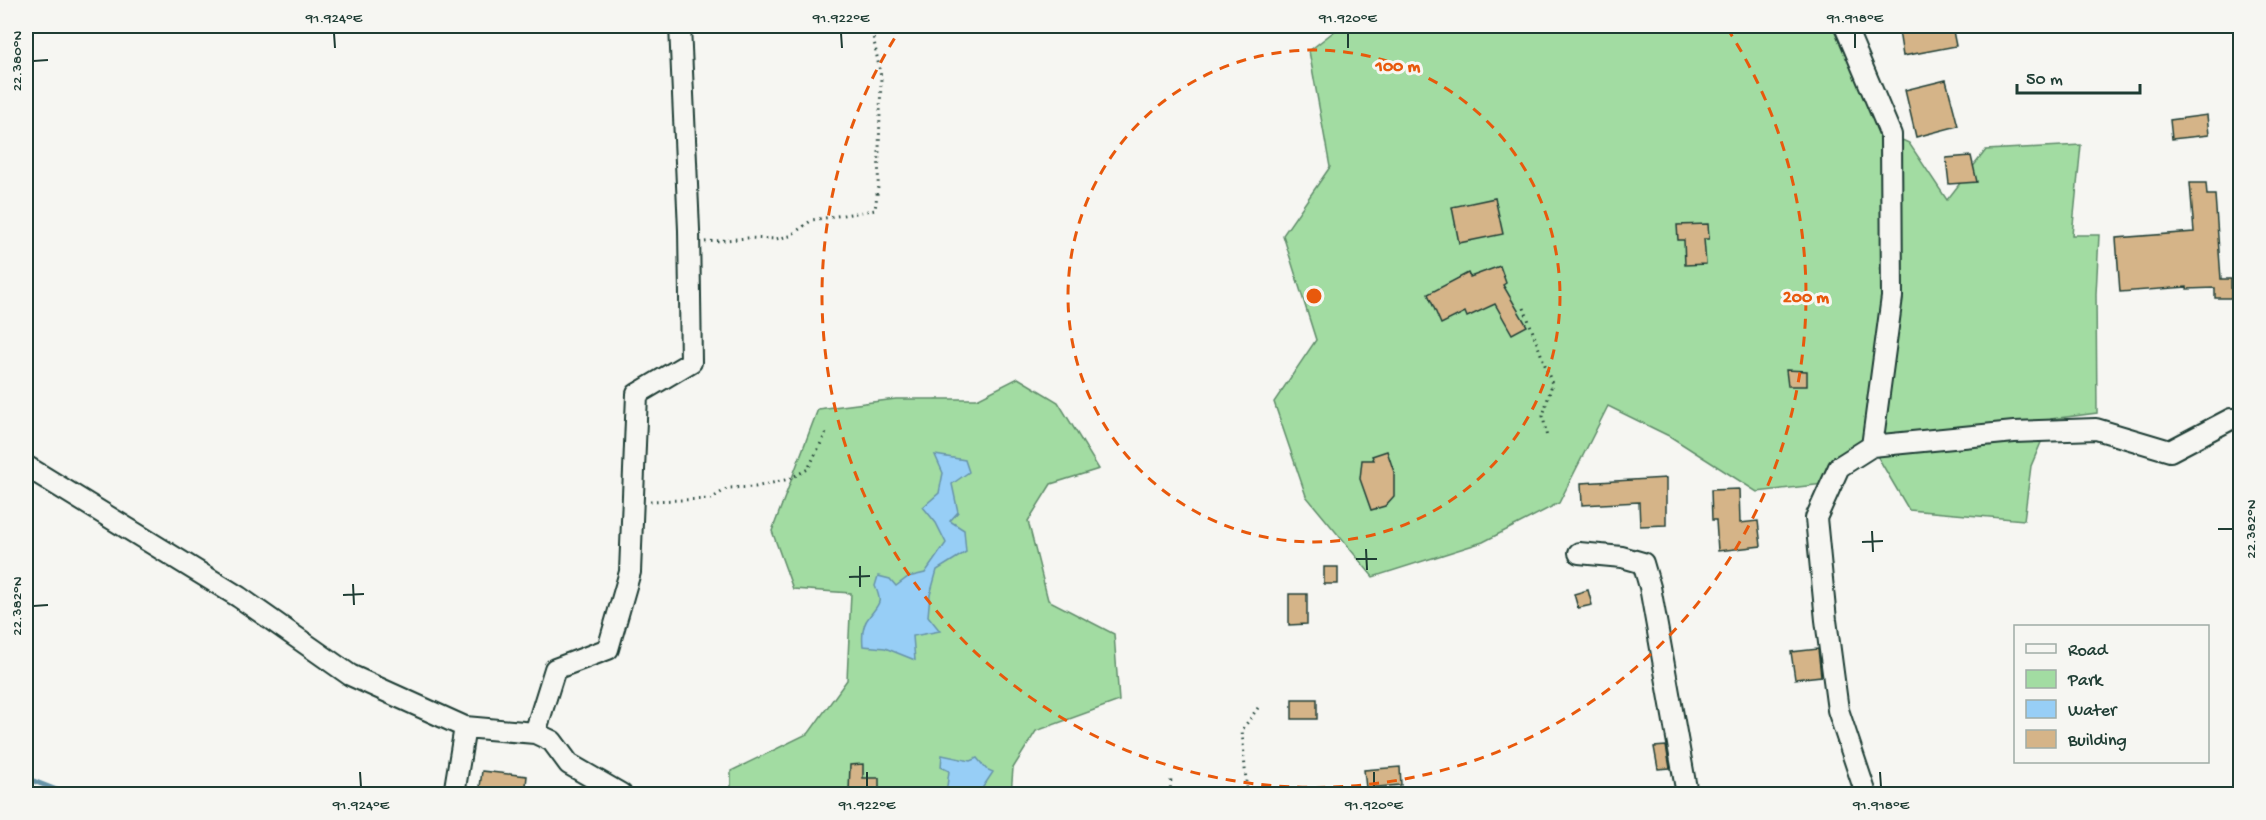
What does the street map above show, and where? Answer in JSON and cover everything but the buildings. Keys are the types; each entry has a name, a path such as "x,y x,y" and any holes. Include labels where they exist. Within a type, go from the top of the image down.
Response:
{"street":[{"path":"535,733 555,669 608,649 630,572 637,394 691,362 689,243 680,26"},
{"path":"1845,26 1891,135 1892,297 1872,446"},
{"path":"1866,795 1838,710 1816,518 1839,467 1872,446 2014,432 2096,429 2170,451 2231,419 2241,419"},
{"path":"26,466 239,597 350,675 465,727 535,733 552,741 568,764 621,795"},
{"path":"1578,553 1622,557 1643,562 1650,587 1687,795"},
{"path":"454,795 465,727"}],"path":[{"path":"689,243 747,238 776,239 790,236 812,220 875,210 878,187 881,77 871,26"},
{"path":"1524,308 1552,384 1543,416 1547,438"},
{"path":"633,502 711,499 728,488 755,487 789,479 808,469 826,433"},
{"path":"1247,795 1242,730 1260,705"},
{"path":"1170,795 1171,777"}],"green space":[{"path":"1341,26 1851,26 1891,135 1909,143 1947,200 1986,150 2081,145 2072,235 2099,235 2096,294 2097,413 2051,419 2031,466 2024,520 1909,510 1872,447 1832,483 1757,492 1671,437 1608,406 1559,503 1483,542 1373,577 1306,496 1274,402 1316,340 1283,235 1330,167 1309,51"},
{"path":"1018,378 1058,402 1099,469 1051,484 1028,521 1048,600 1114,634 1119,701 1036,731 1013,768 1011,794 731,794 731,771 809,733 847,680 851,593 793,589 772,531 818,409 896,399 977,399"}],"water":[{"path":"935,455 965,460 969,472 952,484 958,512 950,521 964,530 966,552 937,570 930,595 928,616 940,631 913,636 915,660 885,648 863,646 863,635 867,620 879,603 875,586 878,576 890,579 896,586 908,577 925,573 946,543 936,523 923,507 939,493 943,473"},
{"path":"942,755 970,761 977,758 986,769 993,772 981,790 981,794 946,794 949,771 941,767"}],"waterway":[{"path":"26,778 67,794"}]}
